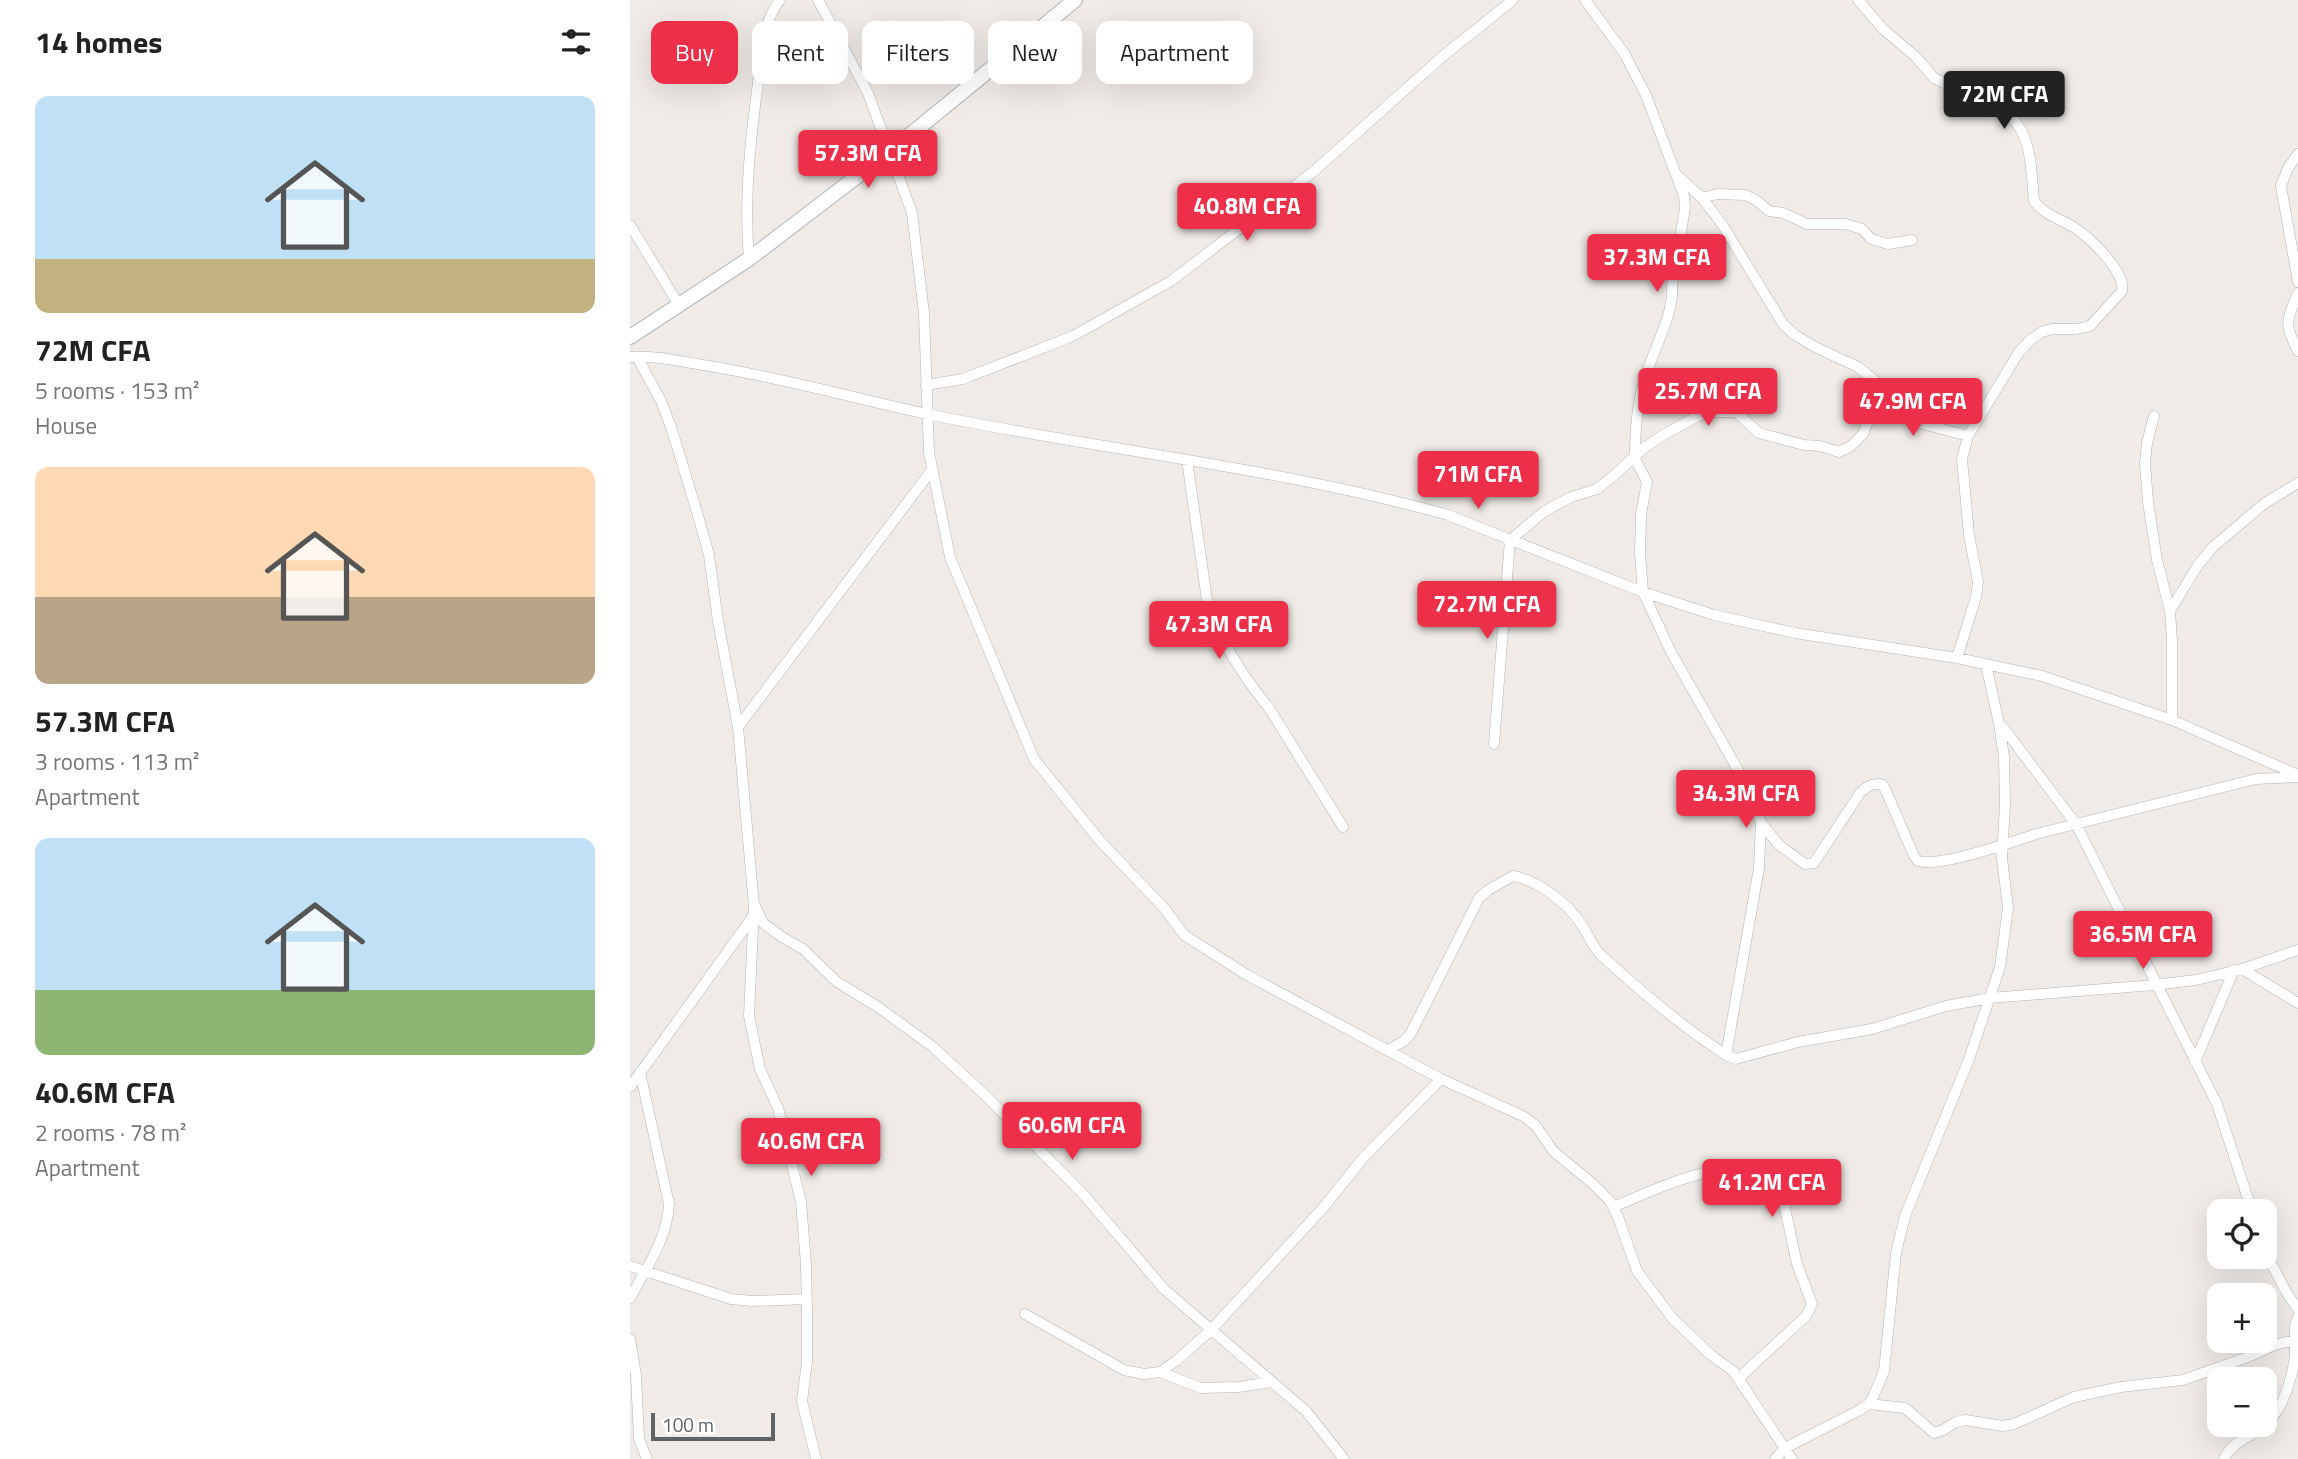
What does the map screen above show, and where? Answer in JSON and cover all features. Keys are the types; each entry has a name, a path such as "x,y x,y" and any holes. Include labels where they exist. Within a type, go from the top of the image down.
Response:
{"street":[{"path":"749,259 746,216 749,151 765,30 780,0"},
{"path":"818,0 868,93 912,213 924,313 931,471 950,557 1034,759 1101,842 1165,909 1184,935 1247,975 1441,1079 1525,1117 1536,1126 1554,1152 1610,1200 1637,1272 1673,1320 1739,1378 1792,1459"},
{"path":"630,337 749,259 889,152 1075,0"},
{"path":"926,384 963,379 1073,336 1171,281 1313,172 1443,56 1513,0"},
{"path":"1585,0 1625,53 1646,95 1685,197 1672,298 1643,384 1639,405 1635,456 1647,482 1641,514 1643,592 1671,652 1738,770 1761,822 1779,845 1805,864 1814,863 1860,793 1866,787 1878,784 1883,785 1914,856 1918,861 1933,862 2256,779 2298,776"},
{"path":"1858,0 1883,29 1916,57 1934,78 2010,115 2019,124 2028,143 2034,201 2039,208 2075,228 2100,250 2122,278 2124,285 2122,291 2090,326 2052,329 2030,340 2019,352 1968,436 1962,459 1969,535 1978,582 1957,658"},
{"path":"2298,154 2288,168 2281,186 2298,282"},
{"path":"1494,744 1510,540 1545,511 1571,497 1597,489 1663,435 1700,415 1717,411 1740,414 1748,424 1764,435 1839,452 1844,451 1863,434 1877,399 1878,387 1870,375 1815,347 1783,324 1742,254 1702,198 1678,176"},
{"path":"1702,198 1717,194 1745,195 1769,211 1783,213 1807,224 1846,224 1862,229 1871,239 1888,244 1912,240"},
{"path":"630,225 679,305"},
{"path":"2298,293 2291,305 2287,322 2298,351"},
{"path":"815,1458 802,1401 807,1362 807,1299 801,1202 778,1108 760,1069 749,1016 754,910 738,727 703,533 661,401 634,357 646,356 774,377 927,414 1315,482 1423,508 1448,515 1643,592 1714,615 1795,633 1957,658 2042,676 2172,720 2298,776"},
{"path":"1877,399 1908,420 1968,436"},
{"path":"2154,416 2145,463 2157,560 2169,611 2172,640 2172,720"},
{"path":"1187,460 1208,607 1213,620 1255,691 1343,827"},
{"path":"738,727 931,471"},
{"path":"2169,611 2198,565 2213,547 2265,503 2298,482"},
{"path":"1869,1404 1884,1371 1896,1253 1905,1216 1964,1072 2000,967 2008,908 2002,858 2004,757 1986,664"},
{"path":"1999,724 2076,824 2217,1104 2248,1199"},
{"path":"1726,1055 1759,868 1761,822"},
{"path":"1388,1050 1404,1041 1411,1033 1479,898 1513,876 1529,881 1564,903 1584,927 1589,942 1599,953 1696,1036 1736,1059 1798,1042 1872,1029 1946,1006 1990,998 2196,980 2238,970 2298,950"},
{"path":"630,1087 754,910"},
{"path":"754,910 763,923 803,949 837,982 878,1007 933,1047 985,1095 1084,1195 1164,1289 1306,1411 1344,1459"},
{"path":"2238,970 2298,1003"},
{"path":"2195,1062 2238,970"},
{"path":"630,1298 662,1235 669,1204 640,1072"},
{"path":"1160,1372 1211,1330 1323,1208 1364,1157 1441,1079"},
{"path":"1613,1207 1696,1175 1727,1167 1760,1174 1777,1184 1782,1194 1797,1264 1812,1304 1807,1315 1739,1378"},
{"path":"630,1265 731,1299 807,1299"},
{"path":"2274,1269 2298,1309"},
{"path":"1025,1314 1124,1370 1144,1374 1160,1372 1201,1388 1238,1387 1272,1382"},
{"path":"2224,1459 2232,1446 2270,1420 2281,1403 2292,1372 2296,1340 2293,1332 2298,1317"},
{"path":"630,1339 636,1375 639,1439 647,1459"},
{"path":"1775,1459 1785,1448 1869,1404 1905,1408 1934,1433 1965,1420 2003,1426 2014,1424 2074,1397 2121,1387 2183,1380 2277,1344 2296,1340"}]}
